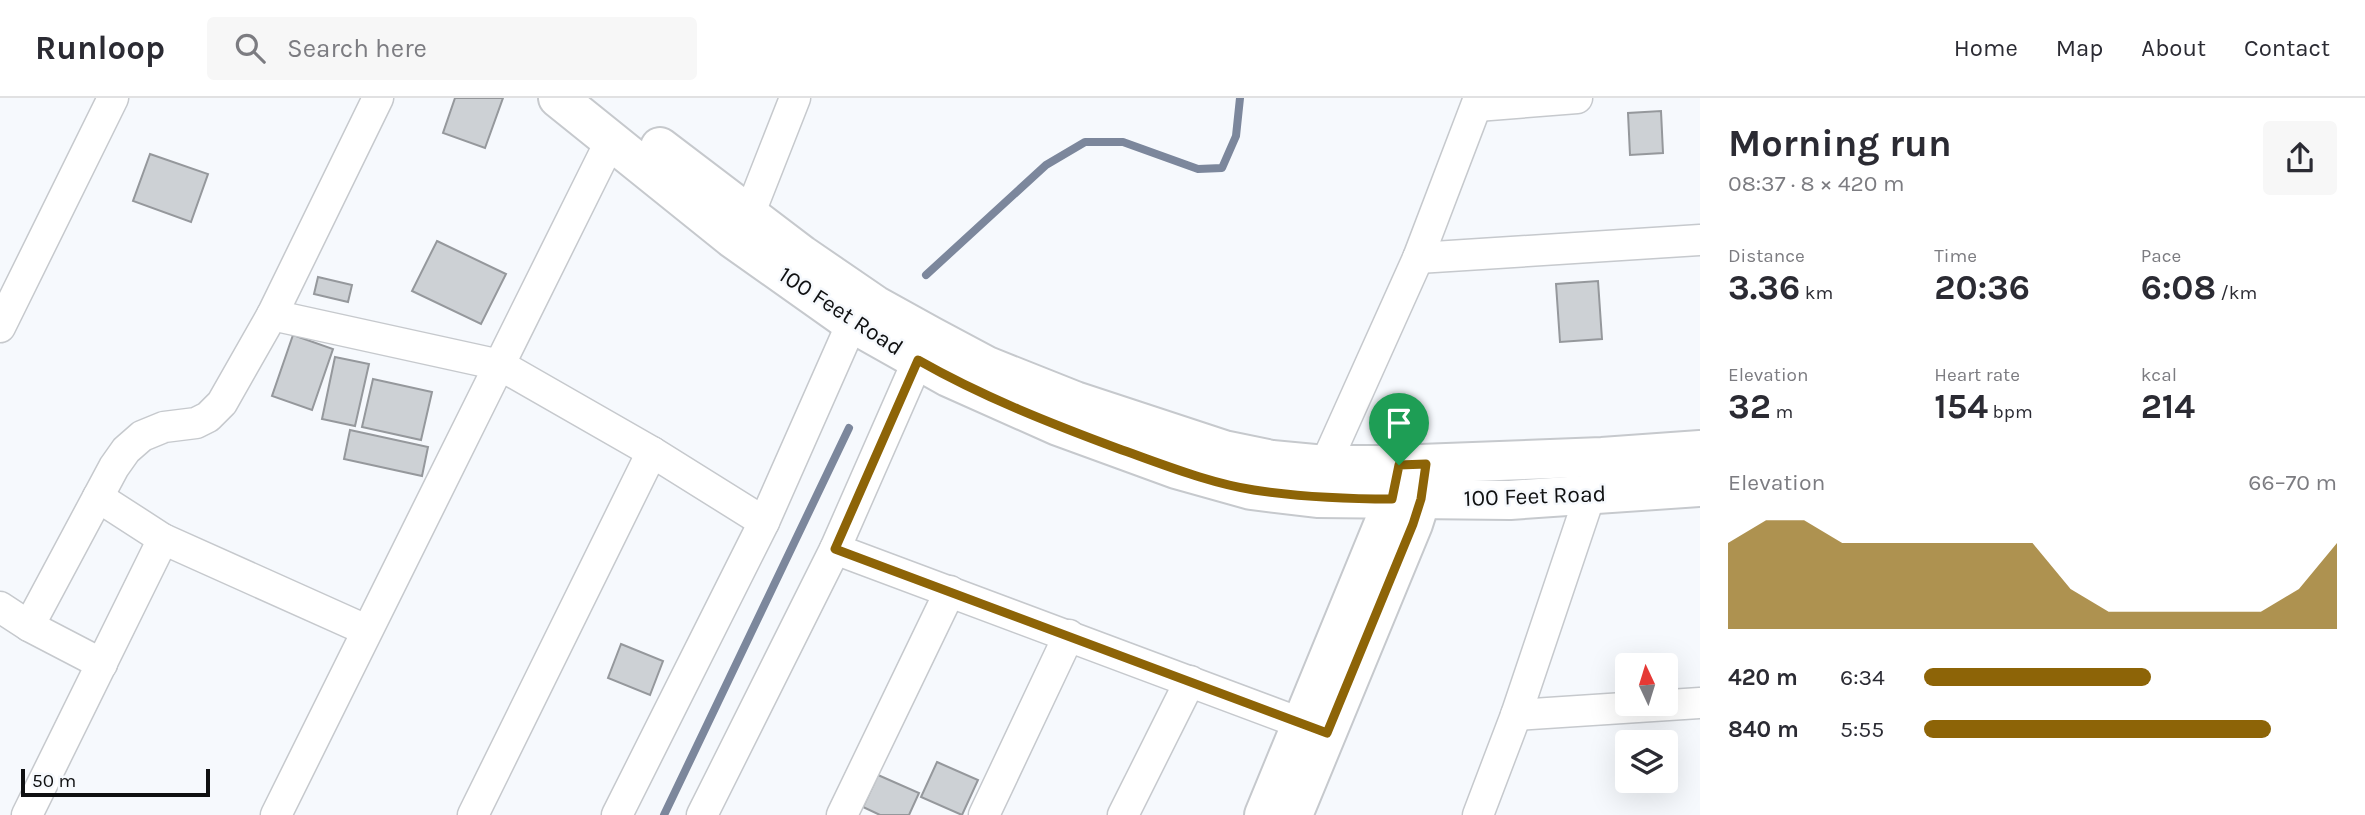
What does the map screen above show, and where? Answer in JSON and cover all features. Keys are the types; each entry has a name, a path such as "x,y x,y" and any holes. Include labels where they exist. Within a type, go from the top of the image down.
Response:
{"main road":[{"name":"100 Feet Road","path":"558,98 732,238 852,323 948,377 1058,426 1176,469 1251,490 1317,498 1409,482 1602,457 1700,450"},
{"name":"100 Feet Road","path":"598,98 749,215 875,305 986,366 1075,401 1224,450 1272,460 1325,465 1510,500 1700,487"},
{"path":"1293,815 1314,728 1409,482"},
{"path":"1264,815 1314,728"}],"street":[{"path":"0,327 113,98"},
{"path":"29,626 125,450 142,436 164,427 196,423 208,417 222,403 272,316 377,98"},
{"path":"749,215 795,98"},
{"path":"1325,465 1418,258 1478,102 1577,98"},
{"path":"276,815 611,140"},
{"path":"1418,258 1700,240"},
{"path":"272,316 500,365 652,452 764,522"},
{"path":"617,815 764,522 852,323"},
{"path":"702,815 835,549 918,360"},
{"path":"472,815 652,452"},
{"path":"1478,815 1516,715 1590,495"},
{"path":"98,497 163,539 366,630"},
{"path":"27,815 163,539"},
{"path":"835,549 1314,728"},
{"path":"842,815 950,591"},
{"path":"0,607 29,626 102,664"},
{"path":"984,815 1069,635"},
{"path":"1124,815 1190,681"},
{"path":"1516,715 1700,703"}],"building":[{"path":"455,98 503,98 485,148 443,133"},
{"path":"1661,111 1663,153 1630,155 1628,113"},
{"path":"150,154 208,174 191,222 133,201"},
{"path":"437,241 506,274 481,324 412,291"},
{"path":"318,277 352,285 348,302 314,294"},
{"path":"1598,281 1602,339 1560,342 1556,284"},
{"path":"293,335 333,349 312,410 272,396"},
{"path":"335,357 369,364 355,426 322,419"},
{"path":"373,379 432,392 421,440 362,427"},
{"path":"350,430 428,447 422,476 344,459"},
{"path":"621,644 663,661 650,695 608,678"},
{"path":"937,762 978,780 962,815 921,797"},
{"path":"878,775 919,793 909,815 880,815 863,807"}],"waterway":[{"path":"926,275 1046,165 1085,142 1123,142 1198,169 1222,168 1236,136 1240,98"},
{"path":"664,815 849,428"}],"route":[{"path":"918,360 948,377 1058,426 1176,469 1251,490 1317,498 1392,499 1399,465 1426,464 1421,499 1327,733 835,549 918,360"}]}
